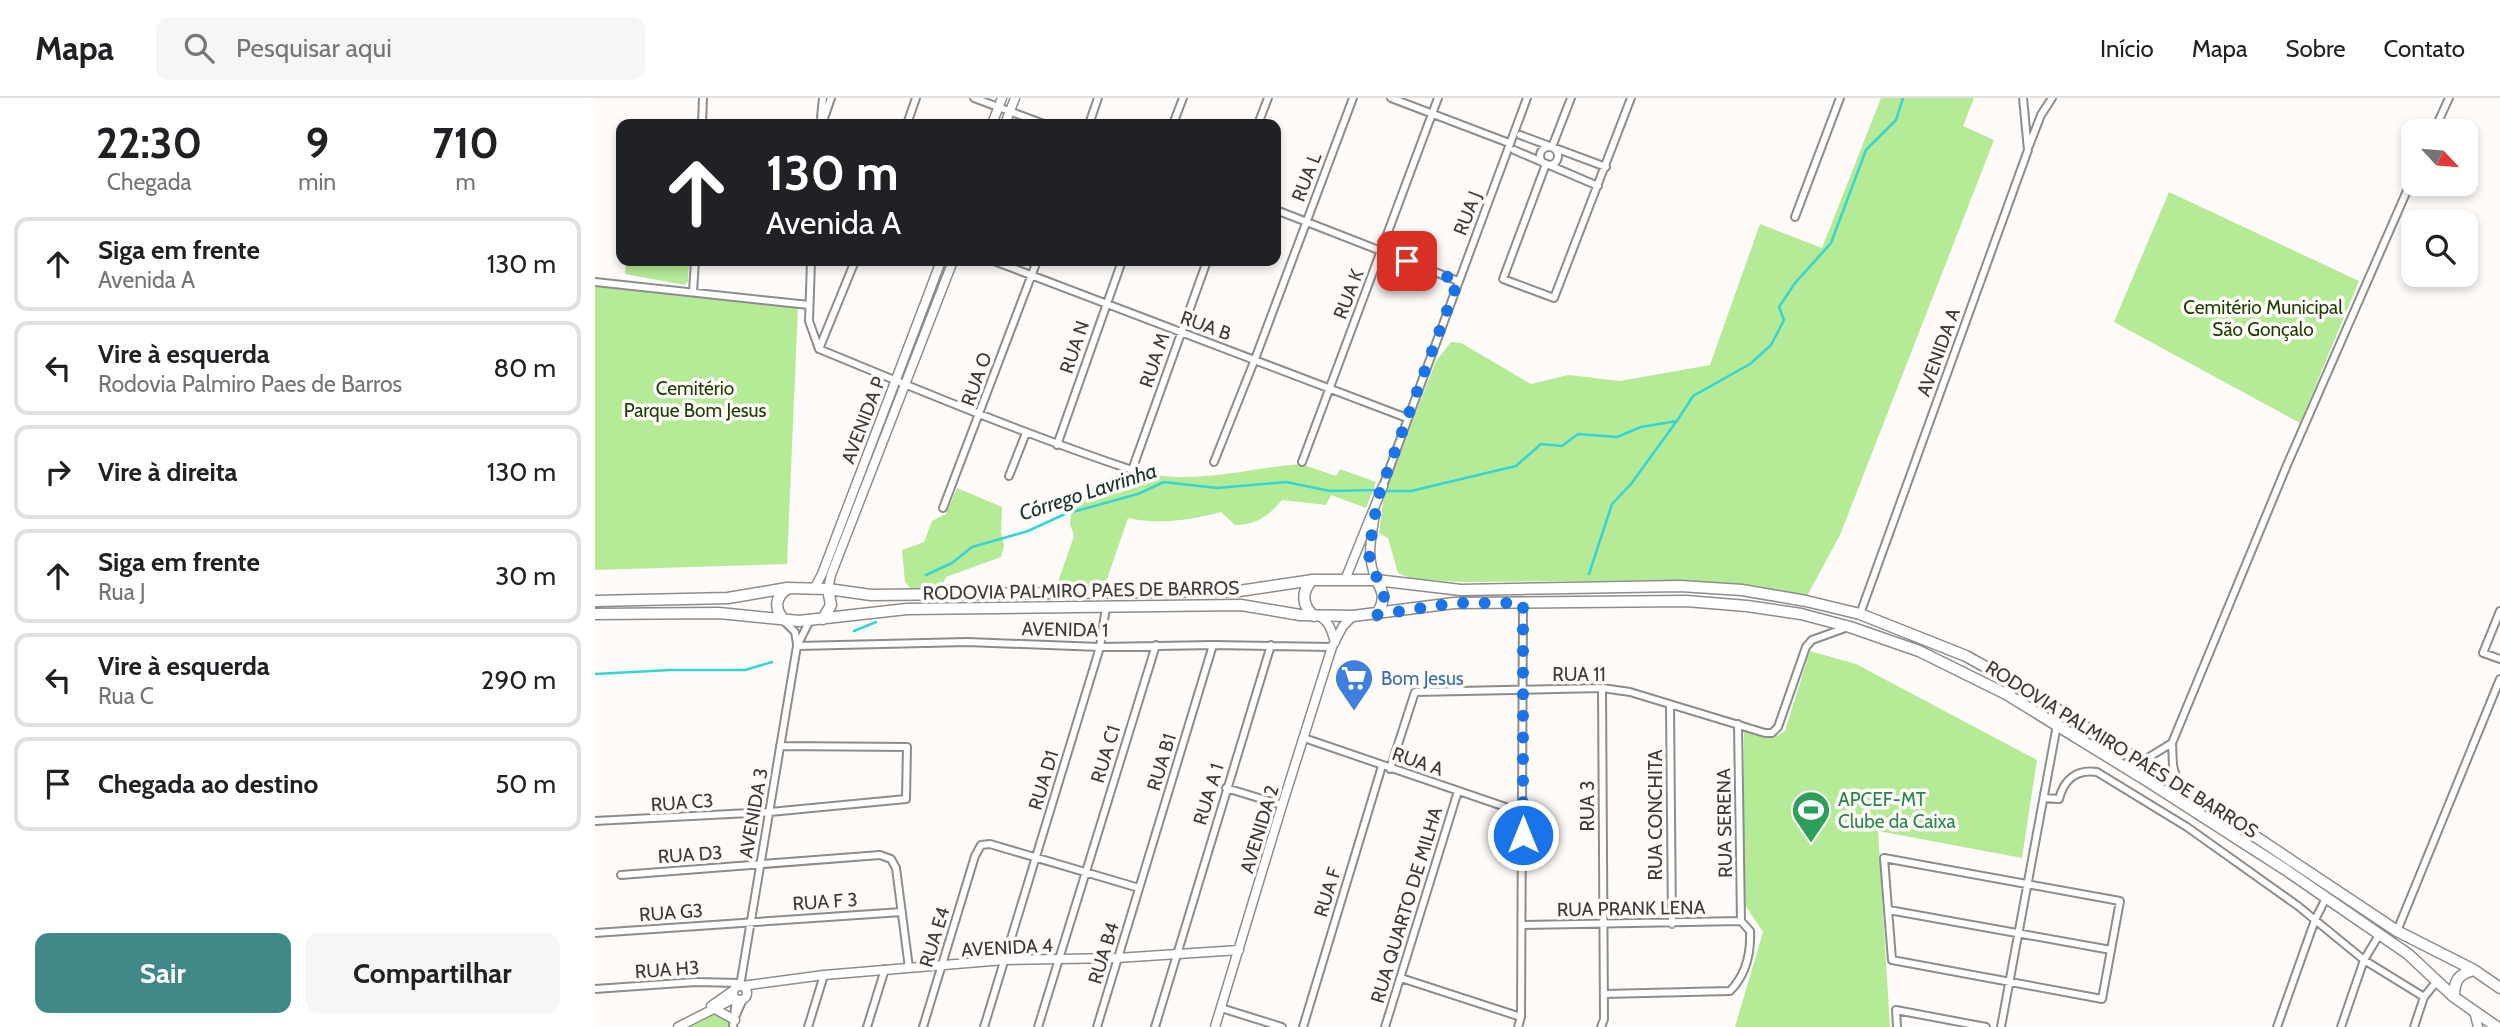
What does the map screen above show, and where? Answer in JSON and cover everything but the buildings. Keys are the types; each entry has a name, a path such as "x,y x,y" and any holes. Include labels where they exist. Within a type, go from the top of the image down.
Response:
{"main road":[{"name":"RODOVIA PALMIRO PAES DE BARROS","path":"595,601 728,598 787,588 828,589 871,595 1239,591 1313,580 1376,580 1461,590 1680,586 1742,590 1780,597 1860,614 1966,656 2018,685 2178,785 2397,931 2474,970 2500,988"},
{"path":"1313,580 1308,585 1304,598 1309,611 1317,616"},
{"path":"1376,580 1384,597 1376,615"},
{"path":"784,620 777,603 787,588"},
{"path":"823,619 831,605 828,589"},
{"name":"RODOVIA PALMIRO PAES DE BARROS","path":"595,614 719,613 810,621 908,609 1241,605 1317,616 1353,616 1454,603 1701,601 1801,614 1850,627 1919,651 2006,694 2149,782 2326,898 2408,954 2454,997 2497,1027"},
{"path":"2454,997 2454,985 2458,978 2463,973 2474,970"}],"street":[{"path":"702,119 703,98"},
{"path":"821,119 823,98"},
{"path":"823,119 831,98"},
{"path":"909,119 916,98"},
{"path":"974,98 1031,119"},
{"path":"994,119 1002,98"},
{"path":"1007,119 1015,98"},
{"path":"1091,119 1098,98"},
{"path":"1175,119 1182,98"},
{"path":"1260,119 1268,98"},
{"name":"RUA L","path":"1214,462 1353,98"},
{"path":"1391,98 1509,143"},
{"name":"RUA K","path":"1302,462 1438,98"},
{"name":"RUA J","path":"1345,580 1383,486 1527,98"},
{"path":"1552,147 1571,98"},
{"path":"1546,164 1503,279 1554,298 1631,98"},
{"path":"1795,217 1840,98"},
{"name":"AVENIDA A","path":"1860,614 2028,150 2023,98"},
{"path":"2028,150 2041,115 2051,99 2042,98"},
{"path":"2439,119 2449,98"},
{"path":"1520,135 1606,167"},
{"path":"1546,147 1552,147 1558,154 1557,160 1546,164 1541,161 1540,153 1546,147"},
{"path":"1514,150 1598,186"},
{"path":"2178,785 2173,765 2172,743 2287,465 2405,196"},
{"path":"1281,212 1458,281"},
{"path":"693,292 695,266"},
{"path":"811,266 809,321 819,349 1056,445"},
{"path":"819,349 853,266"},
{"name":"AVENIDA P","path":"814,589 938,266"},
{"name":"AVENIDA P","path":"828,589 831,575 951,266"},
{"name":"RUA B","path":"1006,266 1407,418"},
{"name":"RUA O","path":"943,508 1035,266"},
{"name":"RUA N","path":"1056,445 1120,266"},
{"name":"RUA M","path":"1056,445 1132,470 1205,266"},
{"path":"595,282 809,305"},
{"path":"1009,476 1026,433"},
{"name":"RUA J","path":"1376,580 1369,551 1378,497"},
{"path":"1518,1027 1521,1017 1523,603"},
{"name":"RUA D1","path":"984,1027 1100,647 1106,607"},
{"path":"2499,615 2483,653 2500,659"},
{"path":"1317,616 1331,626 1333,644"},
{"name":"AVENIDA 2","path":"1215,1027 1333,644 1343,626 1353,616"},
{"path":"784,620 795,632 797,646"},
{"name":"AVENIDA 3","path":"734,1021 797,646 810,621"},
{"name":"RUA 11","path":"1391,769 1415,692 1602,688 1630,692 1670,706 1772,733 1778,727 1806,647 1812,640 1850,627"},
{"name":"AVENIDA 1","path":"797,646 970,642 1100,647 1333,644"},
{"name":"RUA C1","path":"1038,1027 1156,645"},
{"name":"RUA B1","path":"1139,888 1213,645"},
{"name":"RUA A 1","path":"1155,1027 1271,645"},
{"path":"2397,931 2500,679"},
{"name":"RUA 3","path":"1601,1027 1604,1019 1602,688"},
{"name":"RUA CONCHITA","path":"1670,706 1672,924"},
{"name":"RUA SERENA","path":"1604,994 1730,992 1739,981 1751,949 1751,931 1741,921 1738,724"},
{"path":"2001,1027 2057,725"},
{"name":"RUA A","path":"1304,738 1523,813"},
{"path":"2140,762 2172,743"},
{"name":"RUA C3","path":"597,821 770,812 906,799 907,747 781,746"},
{"name":"RUA F","path":"1303,1027 1382,766"},
{"name":"RODOVIA PALMIRO PAES DE BARROS","path":"2043,798 2059,799 2061,788 2072,776 2084,770 2097,772 2187,827 2315,920 2364,960 2424,997"},
{"path":"1226,788 1282,805"},
{"name":"RUA QUARTO DE MILHA","path":"1385,1027 1458,791"},
{"path":"595,811 597,821"},
{"name":"RUA E4","path":"923,1027 975,856 981,845 990,844 1035,858"},
{"name":"RUA D3","path":"621,875 880,855 891,859 896,868 902,912"},
{"path":"1035,858 1139,888"},
{"path":"1884,858 2027,884 2120,901 2102,999 1892,960 1884,858"},
{"name":"RUA B4","path":"1097,1027 1139,888"},
{"path":"2277,1027 2315,920 2326,898"},
{"path":"1889,909 2111,950"},
{"path":"902,912 909,968"},
{"name":"RUA F 3","path":"750,922 902,912"},
{"name":"RUA PRANK LENA","path":"1522,925 1741,921"},
{"name":"RUA G3","path":"595,933 750,922"},
{"path":"2341,1027 2364,960 2379,935"},
{"name":"AVENIDA 4","path":"678,1027 740,992 777,980 1004,960 1117,958 1239,950"},
{"path":"867,1027 885,969"},
{"path":"808,1027 824,975"},
{"path":"1401,978 1521,1017"},
{"path":"2414,1027 2424,997 2437,981"},
{"name":"RUA H3","path":"595,989 695,982 740,992"},
{"path":"1221,1008 1282,1027"},
{"path":"710,1009 734,1021"},
{"path":"1897,1027 1896,1010 1986,1027"},
{"path":"2473,1011 2478,1027"}],"green space":[{"path":"1881,98 1974,98 1963,126 1994,140 1840,535 1807,596 1688,580 1462,582 1412,579 1398,573 1388,538 1379,533 1384,495 1436,361 1451,342 1461,343 1531,384 1568,375 1620,381 1710,365 1760,224 1822,248"},
{"name":"Cemitério Municipal São Gonçalo","path":"2169,192 2359,281 2300,423 2114,322"},
{"path":"626,266 689,266 688,281 685,285 625,274"},
{"name":"Cemitério Parque Bom Jesus","path":"595,285 798,306 787,564 595,570"},
{"path":"1301,464 1336,476 1340,469 1376,482 1366,508 1331,495 1326,505 1282,500 1272,511 1243,525 1235,525 1221,512 1175,521 1128,518 1105,585 1056,588 1074,536 1070,524 1072,504 1106,479 1134,474 1198,477"},
{"path":"957,488 1002,507 1001,533 1004,546 1001,557 946,577 940,590 912,590 905,582 902,550 924,542 932,521 946,514"},
{"name":"APCEF-MT Clube da Caixa","path":"1810,651 1856,664 2037,760 2022,858 1878,831 1890,1027 1735,1027 1763,932 1743,902 1744,731 1770,737 1785,731"},
{"path":"715,1014 730,1021 729,1027 691,1027"}],"waterway":[{"name":"Córrego Lavrinha","path":"1384,491 1411,491 1516,466 1541,444 1562,446 1578,434 1617,437 1641,427 1677,421 1693,396 1750,364 1771,345 1784,320 1779,307 1795,283 1831,243 1866,150 1896,120 1903,98"},
{"path":"1589,574 1612,504 1631,484 1676,422"},
{"name":"Córrego Lavrinha","path":"926,575 952,563 972,547 1028,531 1065,514 1138,494 1164,482 1217,488 1286,482 1330,491 1378,490"},
{"name":"Córrego Lavrinha","path":"854,631 876,622"},
{"name":"Córrego Lavrinha","path":"595,674 745,670 772,662"}],"place":[{"name":"Bom Jesus","path":"1354,712"},
{"name":"APCEF-MT Clube da Caixa","path":"1811,844"}],"route":[{"path":"1407,261 1458,281 1378,497 1369,551 1370,564 1384,597 1376,615 1454,603 1523,603 1523,835"}]}
